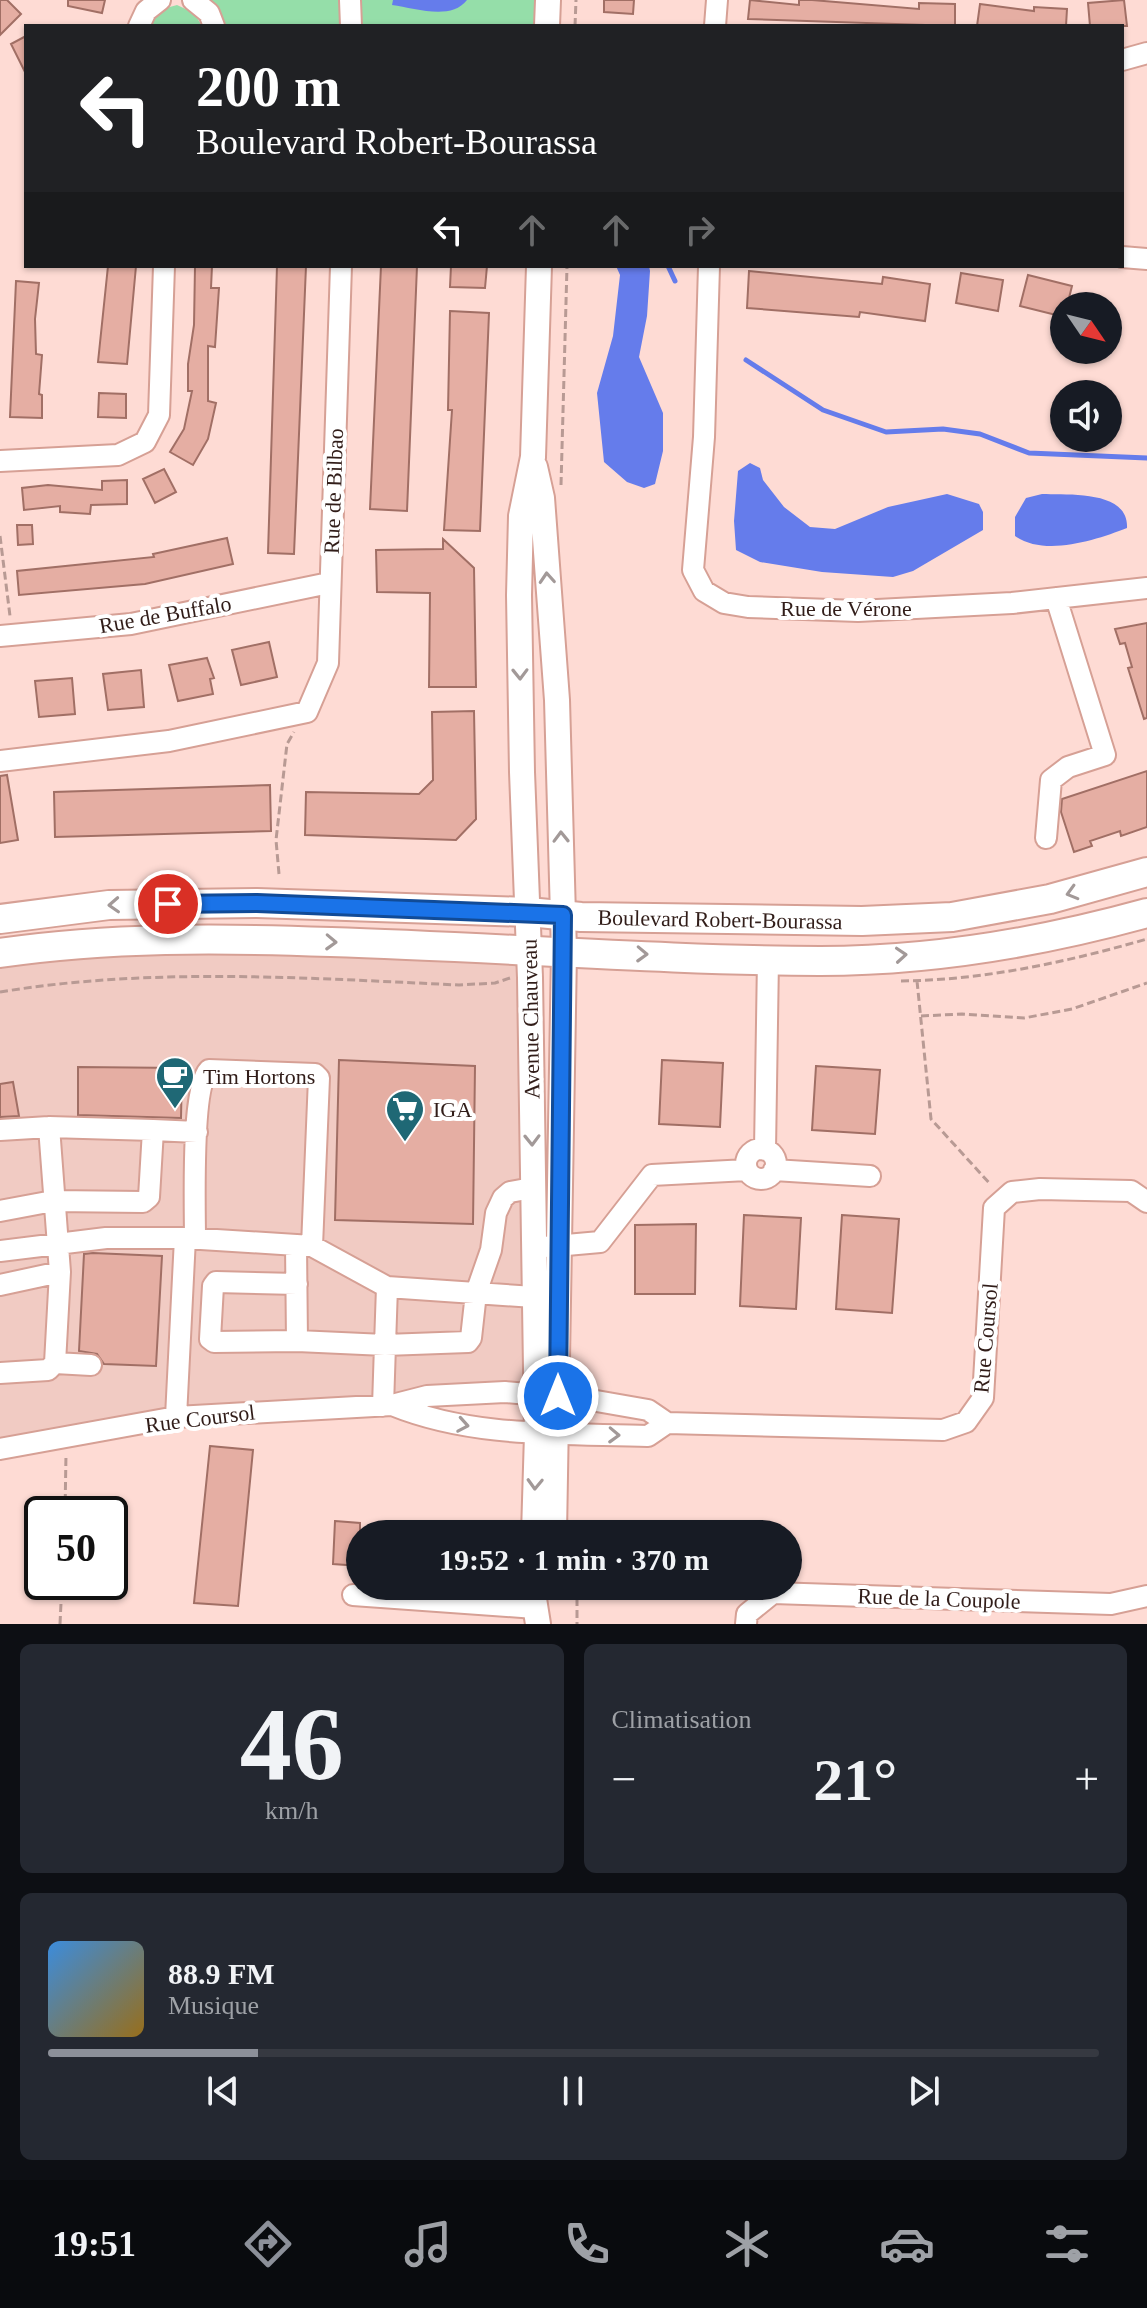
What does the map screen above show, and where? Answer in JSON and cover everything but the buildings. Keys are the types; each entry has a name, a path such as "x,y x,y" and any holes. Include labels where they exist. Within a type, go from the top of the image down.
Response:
{"highway":[{"name":"Boulevard Robert-Bourassa","path":"0,919 109,905 257,903 563,915 848,921 952,917 1050,899 1147,872"},
{"name":"Boulevard Robert-Bourassa","path":"0,953 103,942 211,938 822,961 958,951 1065,936 1147,913"}],"main road":[{"path":"547,24 548,0"},
{"name":"Avenue Chauveau","path":"539,268 533,457 521,516 519,595 529,950 534,1297 547,1396"},
{"name":"Avenue Chauveau","path":"533,457 542,498 557,700 564,952 559,1246 547,1396"},
{"path":"547,1396 553,1520"},
{"path":"536,1520 547,1434"}],"street":[{"path":"193,0 209,13 213,24"},
{"path":"350,0 351,24"},
{"path":"715,24 717,0"},
{"path":"140,24 156,1"},
{"path":"1124,59 1147,53"},
{"path":"1124,257 1147,259"},
{"path":"0,461 118,455 145,442 159,415 164,268"},
{"name":"Rue de Bilbao","path":"307,712 328,663 341,268"},
{"name":"Rue de Vérone","path":"709,268 704,437 693,570 704,591 724,603 748,607 858,611 1056,598 1147,588"},
{"name":"Rue de Buffalo","path":"6,635 131,624 329,583"},
{"path":"1046,838 1051,780 1068,767 1105,755 1056,598"},
{"path":"0,761 169,741 307,712"},
{"path":"765,1150 768,959"},
{"path":"176,1417 197,1109 203,1075 209,1070 315,1074 319,1078 304,1245 297,1284 297,1341"},
{"path":"0,1373 48,1370 55,1363 60,1272 49,1127"},
{"path":"0,1130 49,1127 197,1132"},
{"path":"0,1211 53,1201 143,1202 149,1197 153,1130"},
{"path":"533,1247 600,1242 652,1175 747,1170 759,1179 768,1177 774,1170 775,1160 765,1150 756,1150 748,1156 747,1170"},
{"path":"774,1170 870,1176"},
{"path":"297,1284 216,1282 213,1286 210,1339 214,1342 297,1341 385,1345 468,1342 476,1293 491,1250 496,1213 503,1198 510,1192 532,1188"},
{"path":"1004,1199 1012,1192 1040,1189 1116,1190 1131,1191 1147,1202"},
{"name":"Rue Coursol","path":"3,1450 176,1417 388,1405 427,1396 505,1392 648,1410 667,1423 943,1430 966,1422 983,1398 994,1208 1004,1199"},
{"path":"0,1251 106,1238 190,1238 304,1245 387,1287 534,1297"},
{"path":"0,1285 60,1272"},
{"path":"387,1287 385,1345 388,1405"},
{"path":"55,1363 91,1365"},
{"name":"Rue Coursol","path":"388,1405 424,1418 547,1434 648,1436 667,1423"},
{"name":"Rue de la Coupole","path":"746,1624 747,1614 773,1593 1111,1604 1147,1596"},
{"path":"414,1600 536,1610"}],"path":[{"path":"575,24 576,0"},
{"path":"0,536 6,635"},
{"path":"279,874 276,840 287,744 307,712"},
{"path":"917,973 931,1119 1004,1199"},
{"path":"0,992 65,981 156,976 459,985 495,983 502,978"},
{"path":"921,1016 962,1014 1024,1018 1072,1009 1147,983"},
{"path":"65,1496 67,1438"},
{"path":"60,1624 61,1600"},
{"path":"577,1600 577,1624"}],"shaded area":[{"path":"529,950 536,1395 271,1410 0,1449 0,953"}],"green space":[{"path":"193,0 548,0 547,24 212,24"},
{"path":"177,5 194,13 201,24 148,24 159,10"}],"water":[{"path":"393,0 467,0 452,10 442,12 392,5"},
{"path":"617,268 649,268 650,271 647,316 639,357 663,413 663,451 655,484 644,488 627,482 604,462 597,393 613,336 620,275"},
{"path":"750,463 760,468 763,480 784,507 810,527 835,529 888,507 947,494 979,504 983,512 983,530 913,571 893,577 822,572 760,562 736,550 734,521 738,471"},
{"path":"1042,494 1081,495 1108,501 1125,516 1127,528 1071,544 1055,546 1027,542 1015,536 1015,517 1026,498"}],"waterway":[{"path":"669,268 675,281"},
{"path":"746,360 823,410 886,432 943,429 980,434 1029,453 1147,458"}],"place":[{"name":"Tim Hortons","path":"175,1110"},
{"name":"IGA","path":"405,1143"}],"route":[{"path":"168,904 257,903 563,915 558,1396"}]}
